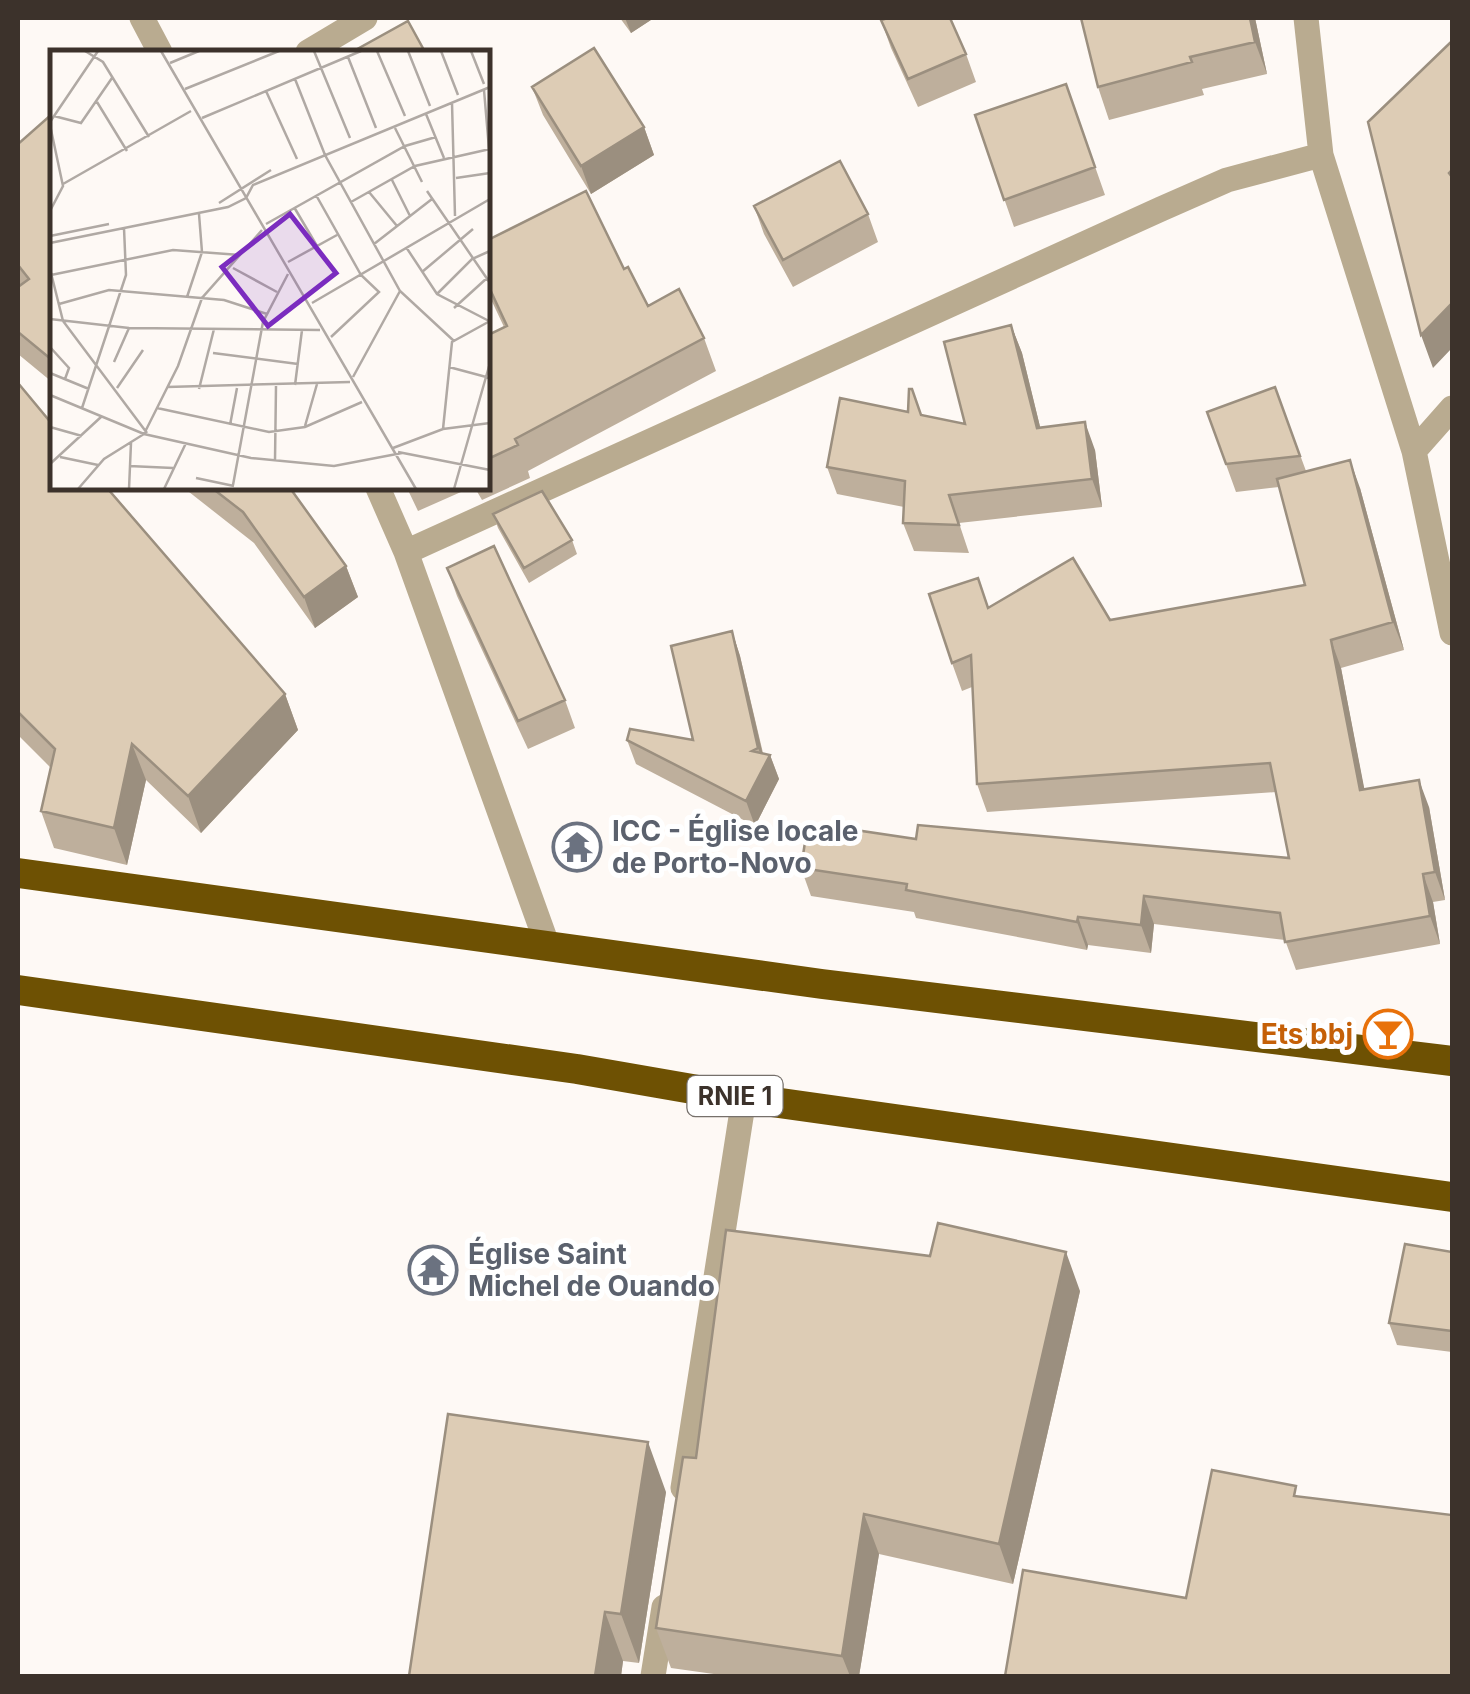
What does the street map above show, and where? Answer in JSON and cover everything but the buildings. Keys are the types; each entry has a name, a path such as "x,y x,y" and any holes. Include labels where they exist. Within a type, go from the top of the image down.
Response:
{"highway":[{"path":"18,873 822,984 1452,1061"},
{"name":"RNIE 1","path":"18,990 576,1069 744,1098 1452,1197"}],"street":[{"path":"142,18 159,50"},
{"path":"311,50 364,18"},
{"path":"1306,18 1321,155 1414,451 1452,633"},
{"path":"406,552 1227,180 1321,155"},
{"path":"1414,451 1452,408"},
{"path":"379,490 406,552 547,944"},
{"path":"678,1522 744,1098"},
{"path":"654,1676 668,1580"}],"place":[{"name":"ICC - Église locale de Porto-Novo","path":"577,847"},
{"name":"Ets bbj","path":"1388,1034"},
{"name":"Église Saint Michel de Ouando","path":"433,1270"}]}
